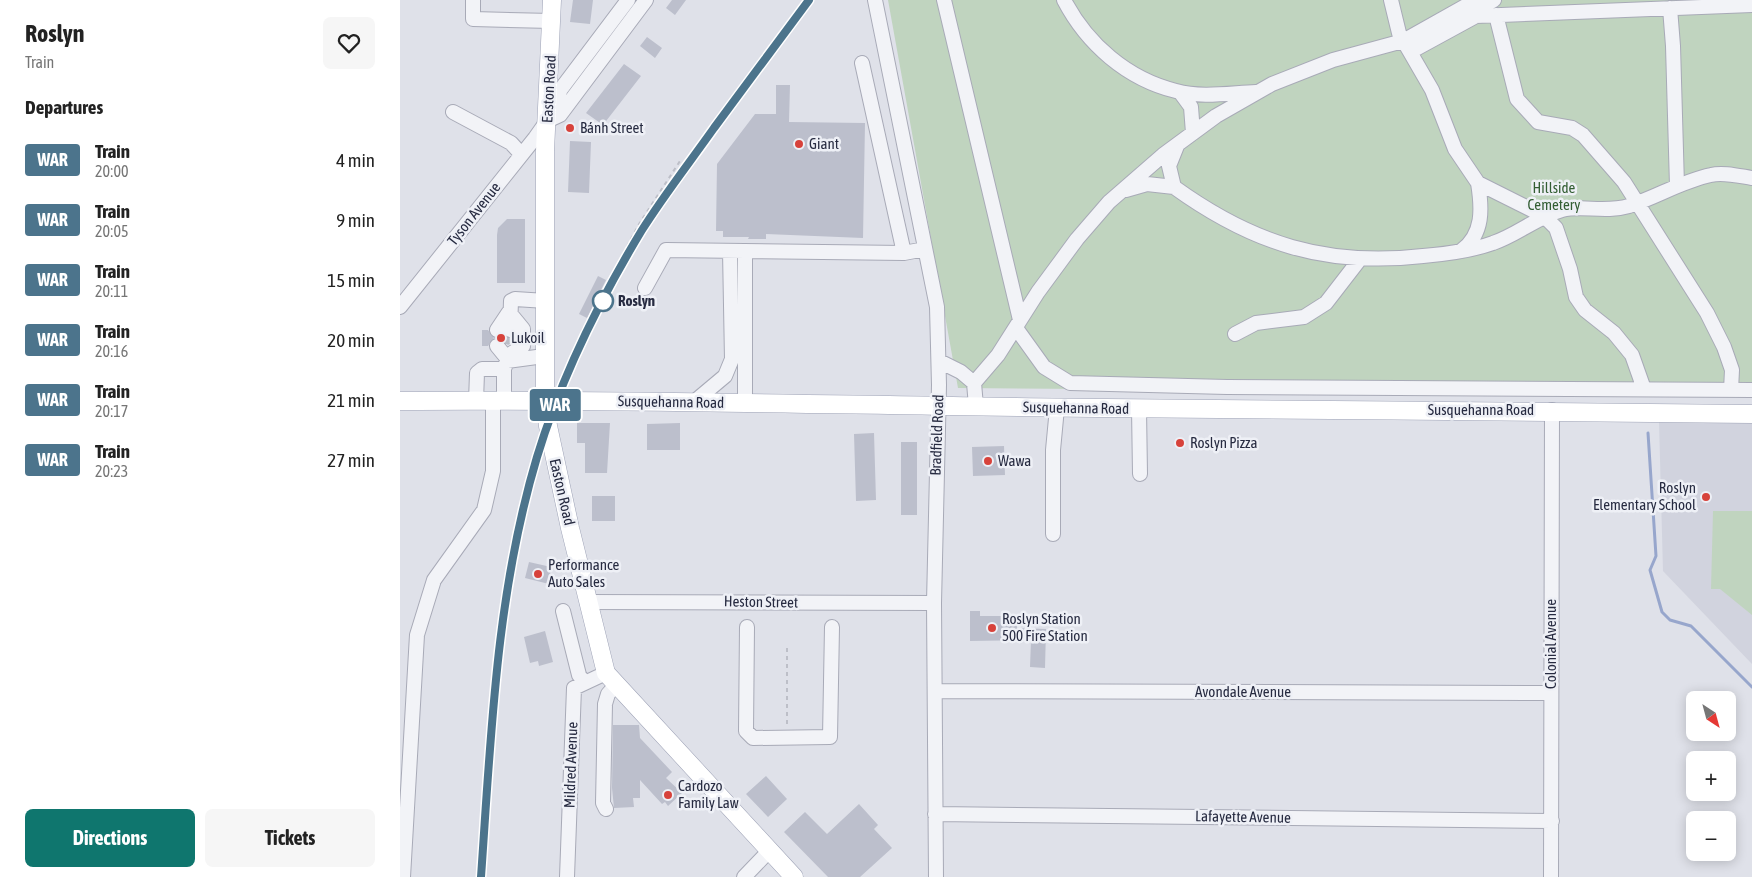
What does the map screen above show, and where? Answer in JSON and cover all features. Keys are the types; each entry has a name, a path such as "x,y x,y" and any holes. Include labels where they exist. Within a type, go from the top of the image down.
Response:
{"main road":[{"name":"Easton Road","path":"552,0 547,121 545,401 552,448 587,602 612,678 794,877"},
{"name":"Susquehanna Road","path":"400,401 694,402 1139,409 1552,410 1752,414"}],"street":[{"path":"473,0 473,19 552,21"},
{"name":"Tyson Avenue","path":"400,307 547,121 561,89 628,0"},
{"name":"Tyson Avenue","path":"547,121 560,115 646,0"},
{"name":"Bradfield Road","path":"875,0 937,307 939,361 934,602 936,877"},
{"path":"944,0 1018,324 1044,367 1070,383 1752,390"},
{"path":"1064,0 1071,15 1095,45 1128,72 1180,92 1207,94 1258,92"},
{"path":"1391,0 1398,33 1432,90 1455,149 1478,184 1482,211 1480,222 1475,235 1460,251"},
{"path":"1604,11 1624,0"},
{"path":"974,383 998,355 1077,239 1120,193 1179,143 1216,116 1272,84 1333,60 1406,46 1469,4 1479,5 1496,15 1752,5"},
{"path":"1670,8 1677,186"},
{"path":"1496,15 1517,99 1538,122 1572,128 1582,135 1601,154 1637,202 1707,313 1724,347 1732,370 1731,390"},
{"path":"862,63 904,253"},
{"path":"1180,92 1191,107 1193,133"},
{"path":"453,112 511,142 521,154"},
{"path":"1174,187 1169,166 1172,155 1179,143"},
{"path":"1120,193 1132,187 1147,184 1174,187 1199,205 1246,230 1286,246 1331,257 1385,261 1460,251 1494,243 1544,216 1564,210 1610,210 1712,174 1752,178"},
{"path":"1478,184 1544,216 1556,228 1570,269 1576,297 1585,310 1614,333 1632,355 1644,389"},
{"path":"645,288 666,250 904,253 925,249"},
{"path":"694,402 725,376 732,360 730,250"},
{"path":"745,251 745,403"},
{"path":"1235,334 1256,323 1304,317 1326,303 1360,259"},
{"path":"503,330 511,301 515,299 546,301"},
{"path":"491,400 477,372 523,346 523,329 509,312"},
{"path":"505,356 544,356"},
{"path":"403,877 403,828 417,635 434,580 484,510 493,472 491,400 505,356"},
{"path":"939,361 961,372 974,383 976,406"},
{"path":"1053,534 1053,450 1057,408"},
{"path":"1139,409 1140,474"},
{"name":"Colonial Avenue","path":"1551,877 1552,410"},
{"name":"Heston Street","path":"587,602 934,602"},
{"path":"563,611 579,675 584,682 612,678 605,704 603,802 606,809"},
{"path":"746,627 746,730 753,738 830,737 832,627"},
{"name":"Mildred Avenue","path":"567,877 572,708 574,688 584,682"},
{"name":"Avondale Avenue","path":"935,691 1550,693"},
{"name":"Lafayette Avenue","path":"935,814 1552,821"},
{"path":"744,877 769,851"}],"path":[{"path":"582,330 639,224 680,161 682,163"},
{"path":"787,646 787,724"}],"shaded area":[{"name":"Roslyn Elementary School","path":"1659,421 1752,422 1752,664 1663,571"}],"green space":[{"name":"Hillside Cemetery","path":"888,0 1752,0 1752,394 958,388"},
{"path":"1713,511 1752,511 1752,615 1720,589 1711,589"}],"building":[{"path":"573,0 593,0 590,24 570,22"},
{"path":"672,0 686,0 675,15 666,8"},
{"path":"647,37 662,48 655,58 640,46"},
{"path":"624,64 641,76 603,125 586,113"},
{"name":"Giant","path":"776,85 790,85 789,122 865,123 863,238 766,234 766,239 748,239 749,237 723,237 723,231 716,231 717,164 755,114 776,114"},
{"path":"570,141 591,142 589,193 568,192"},
{"path":"507,219 525,219 525,283 497,283 498,228"},
{"name":"Roslyn","path":"598,276 606,280 587,318 579,314"},
{"path":"482,330 488,330 494,338 488,346 482,346"},
{"path":"504,336 509,339 514,338 514,341 508,345 500,338"},
{"path":"577,423 610,423 607,473 585,473 585,443 577,443"},
{"path":"680,423 680,450 647,450 647,424"},
{"path":"874,433 876,500 856,501 854,434"},
{"path":"901,442 917,442 917,515 901,515"},
{"name":"Wawa","path":"1004,446 1005,475 973,476 972,447"},
{"path":"592,496 615,496 615,521 592,521"},
{"name":"Performance Auto Sales","path":"529,562 551,567 549,584 525,578"},
{"path":"970,611 980,611 980,616 1016,616 1017,628 1046,629 1045,668 1030,667 1031,640 970,641"},
{"path":"545,631 553,662 539,666 538,661 530,663 524,637"},
{"path":"613,725 639,725 640,738 672,772 666,778 682,793 668,806 665,802 662,804 640,780 640,798 633,798 634,807 614,808 612,788"},
{"path":"766,776 787,799 768,817 746,794"},
{"path":"859,804 878,825 874,829 892,848 860,877 828,877 784,832 805,812 827,834"}],"waterway":[{"path":"1648,433 1656,556 1650,570 1662,612 1670,620 1691,626 1752,687"}],"tunnel":[{"path":"510,330 510,346"}],"railway":[{"path":"481,877 497,665 512,560 523,508 537,457 557,398 596,312 642,230 676,180 809,0"}],"train":[{"name":"WAR","path":"481,877 494,700 502,622 512,560 536,459 562,386 612,283 642,230 669,190 809,0"}],"place":[{"name":"Bánh Street","path":"570,128"},
{"name":"Giant","path":"799,144"},
{"name":"Roslyn","path":"603,301"},
{"name":"Lukoil","path":"501,338"},
{"name":"Roslyn Pizza","path":"1180,443"},
{"name":"Wawa","path":"988,461"},
{"name":"Roslyn Elementary School","path":"1706,497"},
{"name":"Performance Auto Sales","path":"538,574"},
{"name":"Roslyn Station 500 Fire Station","path":"992,628"},
{"name":"Cardozo Family Law","path":"668,795"}]}
